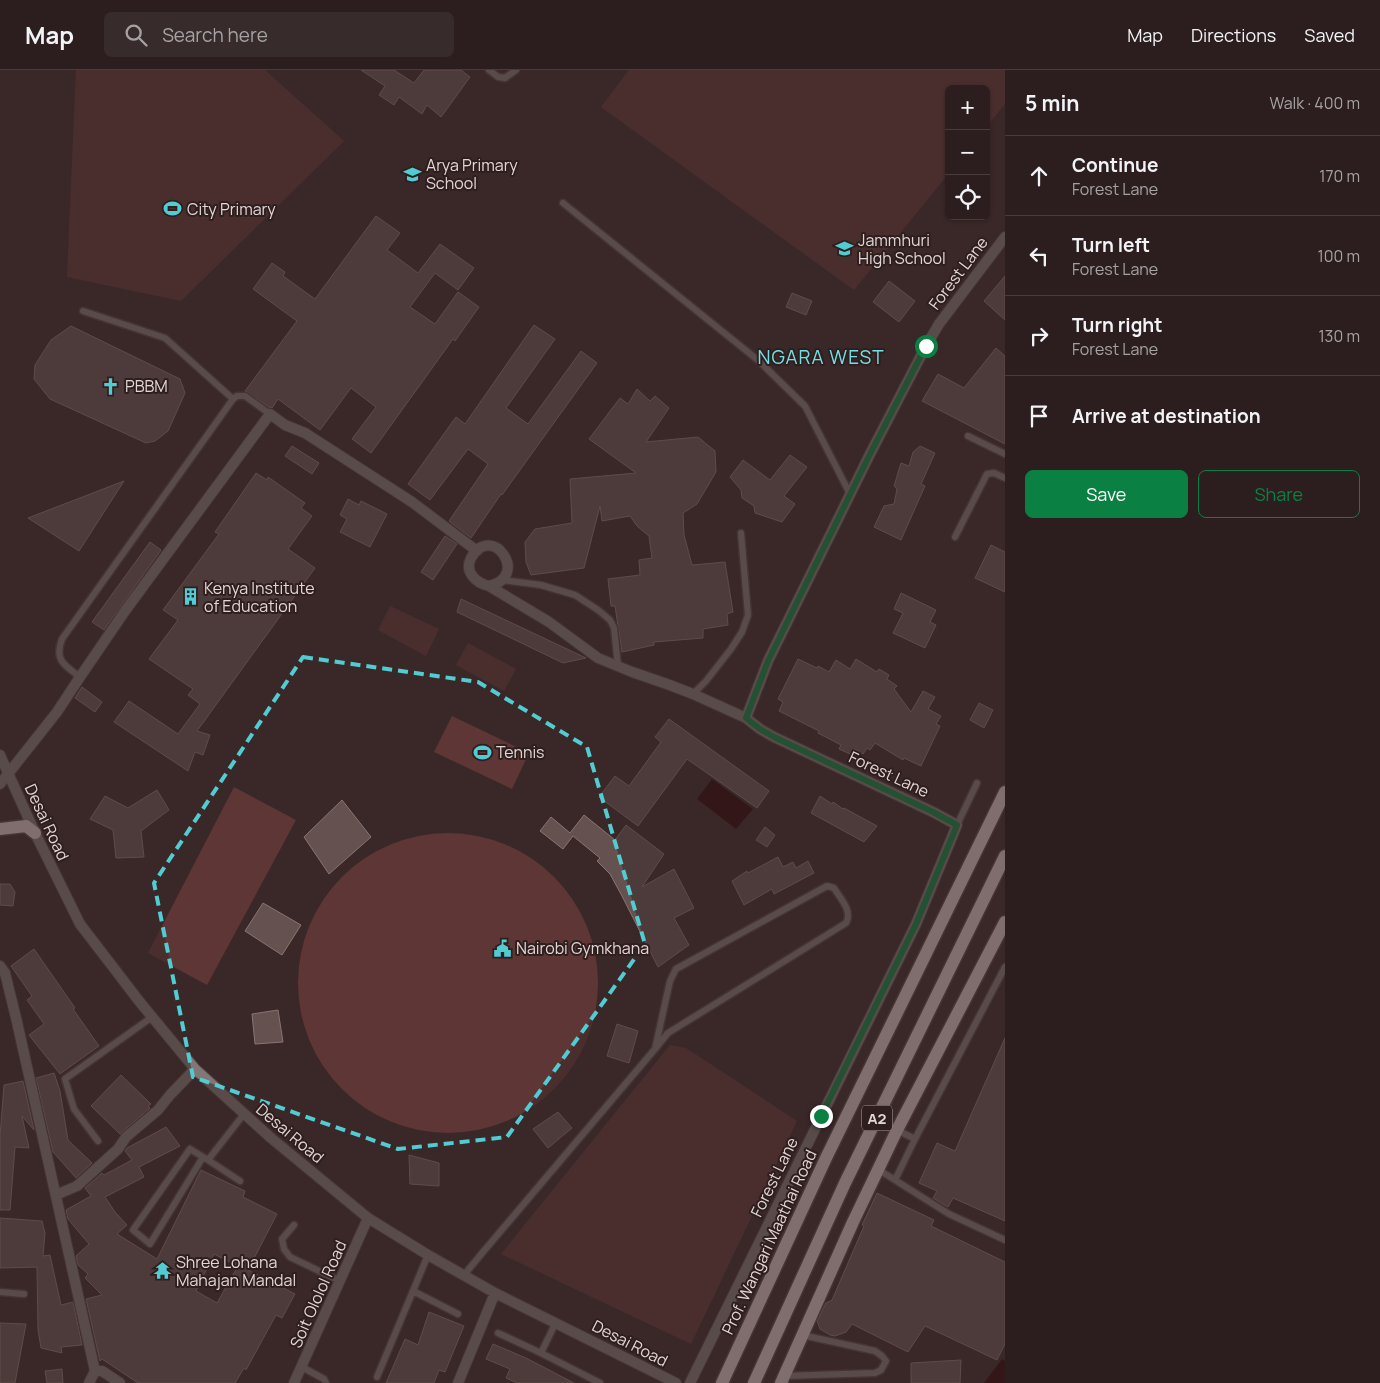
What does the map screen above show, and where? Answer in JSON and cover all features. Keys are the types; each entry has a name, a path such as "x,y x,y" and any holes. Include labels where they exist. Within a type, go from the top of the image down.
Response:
{"main road":[{"name":"Prof. Wangari Maathai Road","path":"722,1383 826,1158 1005,792"},
{"path":"0,829 26,826 35,833"},
{"name":"A2","path":"754,1383 845,1183 1005,856"},
{"path":"782,1380 853,1222 897,1130 1001,938 1005,922"}],"street":[{"name":"Forest Lane","path":"690,1383 916,924 957,825 774,737 746,718 768,661 850,494 926,346 939,324 1005,237"},
{"path":"8,774 57,712 154,572 270,414 285,425 305,433 412,502 477,551"},
{"path":"489,586 497,584 502,580 508,566 508,560 504,553 498,548 491,546 483,547 477,551 469,564 469,571 477,581 489,586 549,622 598,658 693,694 746,718"},
{"name":"Desai Road","path":"0,755 35,833 80,924 195,1069 271,1138 368,1218 495,1293 676,1383"},
{"name":"Desai Road","path":"0,784 8,774"},
{"path":"0,966 5,973 95,1371 89,1383"},
{"path":"56,1195 77,1186 104,1162 118,1149 126,1137 158,1110 195,1069"},
{"name":"Soit Ololol Road","path":"294,1383 368,1218"},
{"path":"458,1383 495,1293"},
{"path":"95,1371 102,1371 120,1383"}],"lane":[{"path":"489,70 498,77 505,78 516,70"},
{"path":"562,203 759,361 805,406 850,494"},
{"path":"83,311 165,338 234,399"},
{"path":"80,677 64,665 61,660 58,649 62,639 234,399 237,396 245,396 270,414"},
{"path":"968,436 1005,454"},
{"path":"955,537 986,474 994,472 1005,478"},
{"path":"693,694 706,681 731,649 742,632 748,615 741,534"},
{"path":"502,580 541,585 575,595 598,610 610,620 614,628 618,666"},
{"path":"957,825 976,783"},
{"path":"464,1275 674,1028 846,923 849,918 849,912 834,888 827,886 676,969 670,981 655,1049"},
{"path":"895,1180 1005,967"},
{"path":"98,1141 74,1109 65,1079 152,1017"},
{"path":"240,1180 206,1158 190,1149 133,1230 150,1244 206,1158 244,1114"},
{"path":"897,1130 915,1139"},
{"path":"879,1170 949,1214 1005,1240"},
{"path":"294,1225 282,1239 284,1249 290,1257 340,1281"},
{"path":"377,1378 428,1255"},
{"path":"413,1291 458,1314"},
{"path":"0,1292 24,1294"},
{"path":"541,1352 556,1322"},
{"path":"498,1333 541,1352 600,1383"},
{"path":"782,1380 875,1373 882,1370 886,1361 875,1351 802,1335"},
{"path":"302,1367 324,1379 326,1383"}],"highlighted area":[{"path":"303,657 478,682 587,747 645,944 507,1137 398,1149 193,1077 154,883"}],"shaded area":[{"name":"City Primary","path":"76,70 265,70 344,141 181,301 67,277"},
{"path":"629,70 1005,70 1005,104 990,122 990,85 945,85 945,178 854,290 601,107"},
{"path":"390,606 439,629 426,656 378,630"},
{"path":"468,643 516,669 504,691 456,665"},
{"name":"Tennis","path":"452,716 529,753 512,789 434,752"},
{"path":"712,779 753,809 736,829 697,799"},
{"path":"234,787 296,820 207,985 148,953"},
{"path":"463,833 492,839 519,850 543,867 564,888 573,899 587,925 596,954 598,983 596,1012 581,1054 564,1078 543,1099 519,1116 492,1127 463,1133 433,1133 404,1127 377,1116 353,1099 323,1067 309,1041 300,1012 298,968 304,939 315,912 332,888 364,858 390,844 419,835"},
{"path":"670,1045 686,1048 797,1121 691,1344 501,1254"},
{"path":"1002,1359 1005,1361 1005,1383 984,1383"}],"building":[{"path":"361,70 394,70 414,83 424,70 461,70 470,77 441,117 427,105 422,114 399,97 394,105 379,95 385,86"},
{"path":"376,216 400,233 387,250 418,273 440,244 474,268 458,290 435,273 410,307 435,324 458,292 479,307 455,341 453,339 371,453 352,439 376,407 351,388 320,430 278,399 272,408 245,391 297,321 253,289 272,263 285,272 283,276 315,299"},
{"path":"1005,276 1005,320 984,301"},
{"path":"889,281 915,301 899,322 873,302"},
{"path":"792,293 812,301 806,315 786,307"},
{"path":"534,325 555,339 506,408 528,424 581,351 597,363 471,538 449,521 488,464 468,449 430,500 408,484 456,417 465,424"},
{"name":"PBBM","path":"71,326 180,379 185,393 168,431 155,441 146,443 50,399 34,379 35,365 51,340"},
{"path":"996,348 1005,356 1005,444 922,401 938,374 964,388"},
{"path":"637,389 650,401 655,396 669,408 646,442 698,437 715,451 716,472 697,504 683,513 684,535 692,565 725,562 733,612 727,614 728,625 703,629 703,638 654,642 654,645 622,652 615,606 611,606 608,579 640,575 639,560 652,558 649,536 637,526 630,516 602,521 600,506 584,568 531,575 526,562 525,542 535,529 572,523 570,479 636,473 589,439 620,398 628,404"},
{"path":"292,446 319,463 312,474 285,456"},
{"path":"920,446 935,453 921,484 925,486 901,540 874,527 884,506 894,504 897,489 894,486 901,463 909,466 913,452"},
{"path":"790,455 807,467 784,496 795,504 782,522 755,513 754,506 742,498 741,490 730,477 743,460 770,480"},
{"path":"256,473 267,480 268,477 305,503 301,508 312,516 288,549 315,568 197,731 210,735 203,755 195,752 188,771 114,722 129,701 178,734 200,704 188,695 193,689 149,659 178,620 163,610 219,534 215,532"},
{"path":"124,481 79,551 28,518"},
{"path":"348,499 359,505 361,501 387,514 370,547 340,532 347,519 340,515"},
{"path":"445,536 457,544 433,580 421,572"},
{"path":"150,542 161,550 104,630 92,622"},
{"path":"991,545 1005,552 1005,592 975,578"},
{"path":"901,593 936,610 930,622 936,625 925,648 893,633 903,613 894,609"},
{"path":"461,599 586,658 563,663 457,612"},
{"path":"798,659 829,672 836,660 850,669 856,659 877,672 879,669 889,675 887,679 897,686 894,689 911,712 923,691 935,697 928,709 941,716 936,724 940,726 921,766 904,758 903,760 875,743 870,750 867,748 863,754 855,749 850,754 839,749 841,745 818,733 819,731 779,711 783,702 778,699"},
{"path":"82,687 102,702 95,712 75,698"},
{"path":"979,703 993,710 984,728 970,720"},
{"path":"669,719 769,791 757,808 687,759 638,826 599,797 615,776 629,786 661,742 655,737"},
{"path":"157,790 169,810 141,831 144,857 116,858 113,830 90,819 105,796 128,808"},
{"path":"820,796 877,826 864,842 811,813"},
{"path":"342,800 371,837 329,874 304,837"},
{"path":"584,815 615,840 626,825 664,854 642,887 674,869 694,908 674,918 689,945 658,967 610,874 597,861 600,858 573,836 563,849 540,831 551,817 570,833"},
{"path":"765,827 775,835 767,847 756,840"},
{"path":"778,857 783,867 793,862 796,868 808,861 814,873 774,894 772,889 744,905 732,881 747,871 748,873"},
{"path":"0,884 10,884 15,892 13,906 0,905"},
{"path":"263,903 301,925 282,955 245,931"},
{"path":"34,949 99,1046 60,1074 29,1035 44,1024 27,1000 32,996 11,966"},
{"path":"278,1010 283,1042 255,1044 252,1014"},
{"path":"617,1024 638,1031 629,1063 607,1056"},
{"path":"1005,1038 1005,1221 953,1198 948,1207 933,1198 937,1191 919,1183 937,1143 955,1151"},
{"path":"54,1073 60,1091 68,1140 92,1163 76,1178 53,1152 36,1078"},
{"path":"121,1075 151,1104 148,1106 150,1108 120,1134 91,1106"},
{"path":"23,1081 34,1130 22,1116 29,1148 15,1147 10,1210 0,1210 0,1136 4,1085"},
{"path":"558,1112 572,1128 548,1148 533,1129"},
{"path":"166,1127 180,1146 139,1167 144,1177 105,1197 127,1225 117,1234 157,1259 201,1170 245,1191 243,1197 277,1214 248,1270 295,1294 282,1318 276,1315 246,1370 244,1368 235,1383 138,1383 102,1359 100,1361 86,1299 102,1295 85,1278 88,1274 78,1265 76,1256 89,1244 68,1219 66,1210 91,1196 85,1188 102,1173 104,1175 132,1160 125,1151 127,1148","holes":["214,1254 238,1266 217,1303 196,1291"]},
{"path":"409,1155 439,1163 439,1186 410,1184"},
{"path":"877,1193 934,1220 931,1226 1005,1262 1005,1344 997,1360 925,1326 908,1352 852,1324 846,1332 835,1336 820,1329 817,1321 826,1303 832,1300"},
{"path":"0,1218 42,1221 45,1233 43,1256 50,1255 61,1305 73,1302 82,1345 61,1347 62,1353 41,1348 38,1329 37,1267 0,1268"},
{"path":"429,1312 464,1326 445,1372 439,1370 434,1383 386,1383 405,1339 418,1345"},
{"path":"0,1323 26,1324 15,1383 0,1383"},
{"path":"493,1344 526,1358 574,1383 517,1383 506,1378 510,1369 486,1359"},
{"path":"961,1360 960,1383 911,1383 911,1363"},
{"path":"62,1369 63,1383 47,1383 45,1371"}],"place":[{"name":"Arya Primary School","path":"412,174"},
{"name":"City Primary","path":"173,209"},
{"name":"Jammhuri High School","path":"844,249"},
{"name":"PBBM","path":"111,386"},
{"name":"Kenya Institute of Education","path":"190,597"},
{"name":"Tennis","path":"482,752"},
{"name":"Nairobi Gymkhana","path":"502,948"},
{"name":"Shree Lohana Mahajan Mandal","path":"162,1271"}],"district":[{"name":"NGARA WEST","path":"821,357"}],"route":[{"path":"821,1116 916,924 957,825 774,737 746,718 768,661 870,454 926,346"}]}
